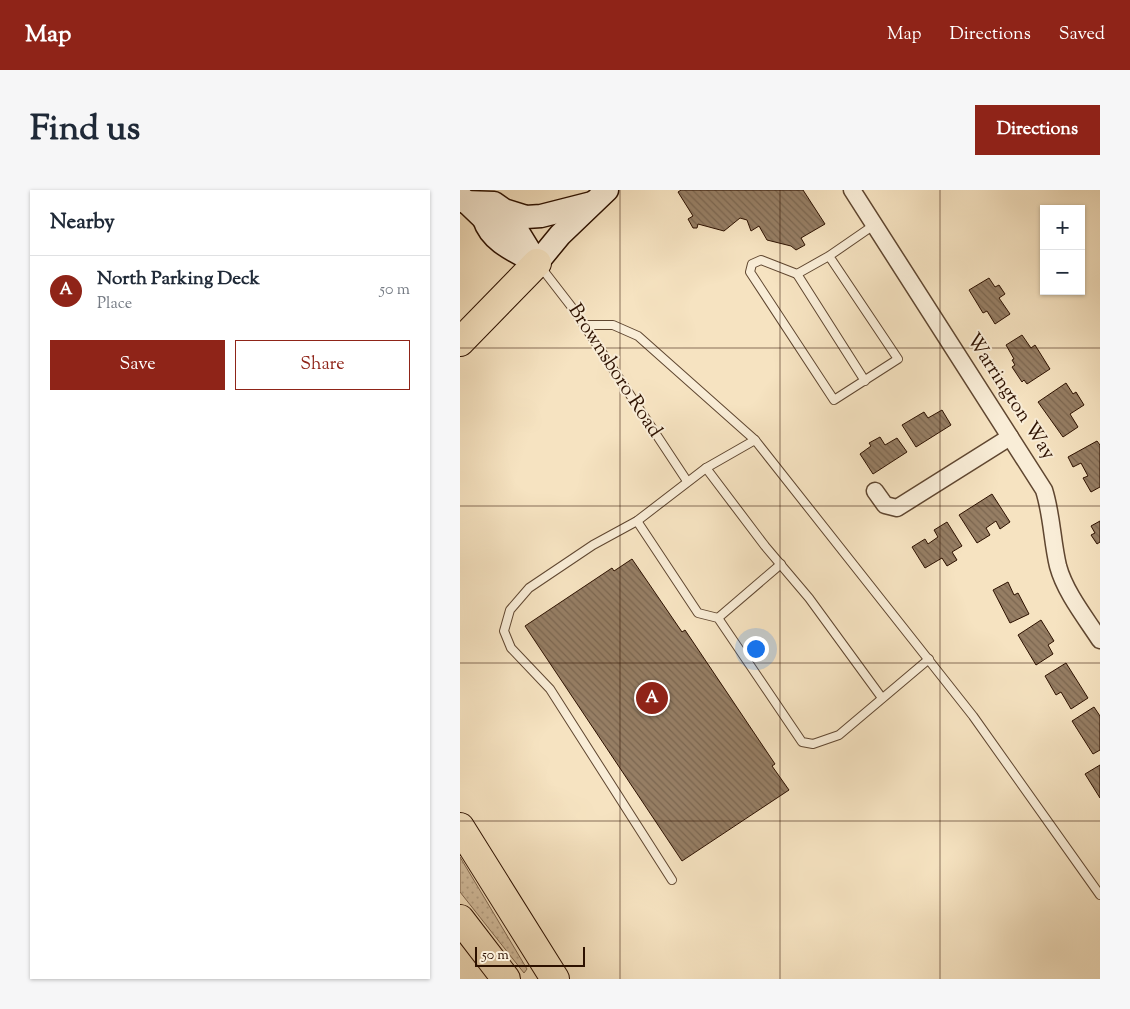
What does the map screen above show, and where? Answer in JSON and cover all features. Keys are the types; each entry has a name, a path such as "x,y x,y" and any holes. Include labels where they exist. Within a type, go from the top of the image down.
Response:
{"highway":[{"path":"460,342 537,263"},
{"path":"460,827 555,979"},
{"path":"460,919 506,979"}],"street":[{"name":"Warrington Way","path":"852,190 1044,490 1050,509 1059,568 1066,586 1100,640"},
{"path":"463,197 494,203 504,210 526,217 541,216 600,197"},
{"name":"Brownsboro Road","path":"463,197 484,219 488,232 508,247 537,263"},
{"path":"537,263 560,235 600,197"},
{"path":"875,491 885,505 896,508 1010,437"}],"lane":[{"path":"797,274 829,256 874,225"},
{"path":"829,256 898,359 865,381 834,400 750,272 752,264 761,260 797,274 865,381"},
{"name":"Brownsboro Road","path":"537,263 562,293 584,325 686,481"},
{"path":"584,325 613,325 638,336 755,440 973,716 1100,895"},
{"path":"672,880 550,689 511,648 504,631 510,610 529,588 593,546 637,521 686,481 755,440"},
{"path":"706,468 882,698"},
{"path":"637,521 698,613 718,618 802,742 813,744 839,735 929,659"},
{"path":"718,618 781,564"}],"shaded area":[{"path":"460,857 527,969 524,973 460,892"}],"building":[{"path":"681,190 803,190 825,224 801,238 805,245 796,250 791,246 767,240 759,226 751,231 747,220 740,218 724,231 698,224 697,228 693,228 688,219 693,216 678,192"},
{"path":"989,278 995,287 999,285 1005,294 999,298 1010,314 995,324 987,311 983,313 969,290"},
{"path":"1022,335 1031,348 1035,345 1050,369 1027,384 1024,380 1022,382 1012,367 1015,365 1012,360 1014,359 1006,345"},
{"path":"1066,383 1073,394 1076,392 1084,405 1070,414 1078,427 1063,437 1038,402"},
{"path":"942,410 951,425 916,447 902,425 924,412 928,418"},
{"path":"880,437 885,445 897,438 907,452 873,474 860,454 871,446 869,443"},
{"path":"1097,441 1100,445 1100,487 1091,492 1083,478 1088,476 1081,463 1073,467 1068,457"},
{"path":"992,494 1010,522 1000,529 996,521 986,528 990,535 977,543 959,515"},
{"path":"1100,521 1100,542 1097,544 1091,535 1095,533 1091,526"},
{"path":"947,522 962,546 952,552 957,560 947,566 942,558 925,568 912,547 925,539 928,544 938,537 934,530"},
{"path":"632,559 682,632 685,630 775,764 772,766 789,790 682,861 525,626 612,568 614,571"},
{"path":"1008,582 1014,595 1018,593 1029,614 1010,623 993,590"},
{"path":"1041,620 1054,641 1048,645 1053,654 1036,665 1018,635"},
{"path":"1066,663 1088,698 1071,709 1061,692 1056,695 1045,676"},
{"path":"1094,707 1100,716 1100,750 1093,754 1072,721"},
{"path":"1100,765 1100,798 1085,774"}],"place":[{"name":"North Parking Deck","path":"652,698"}]}
